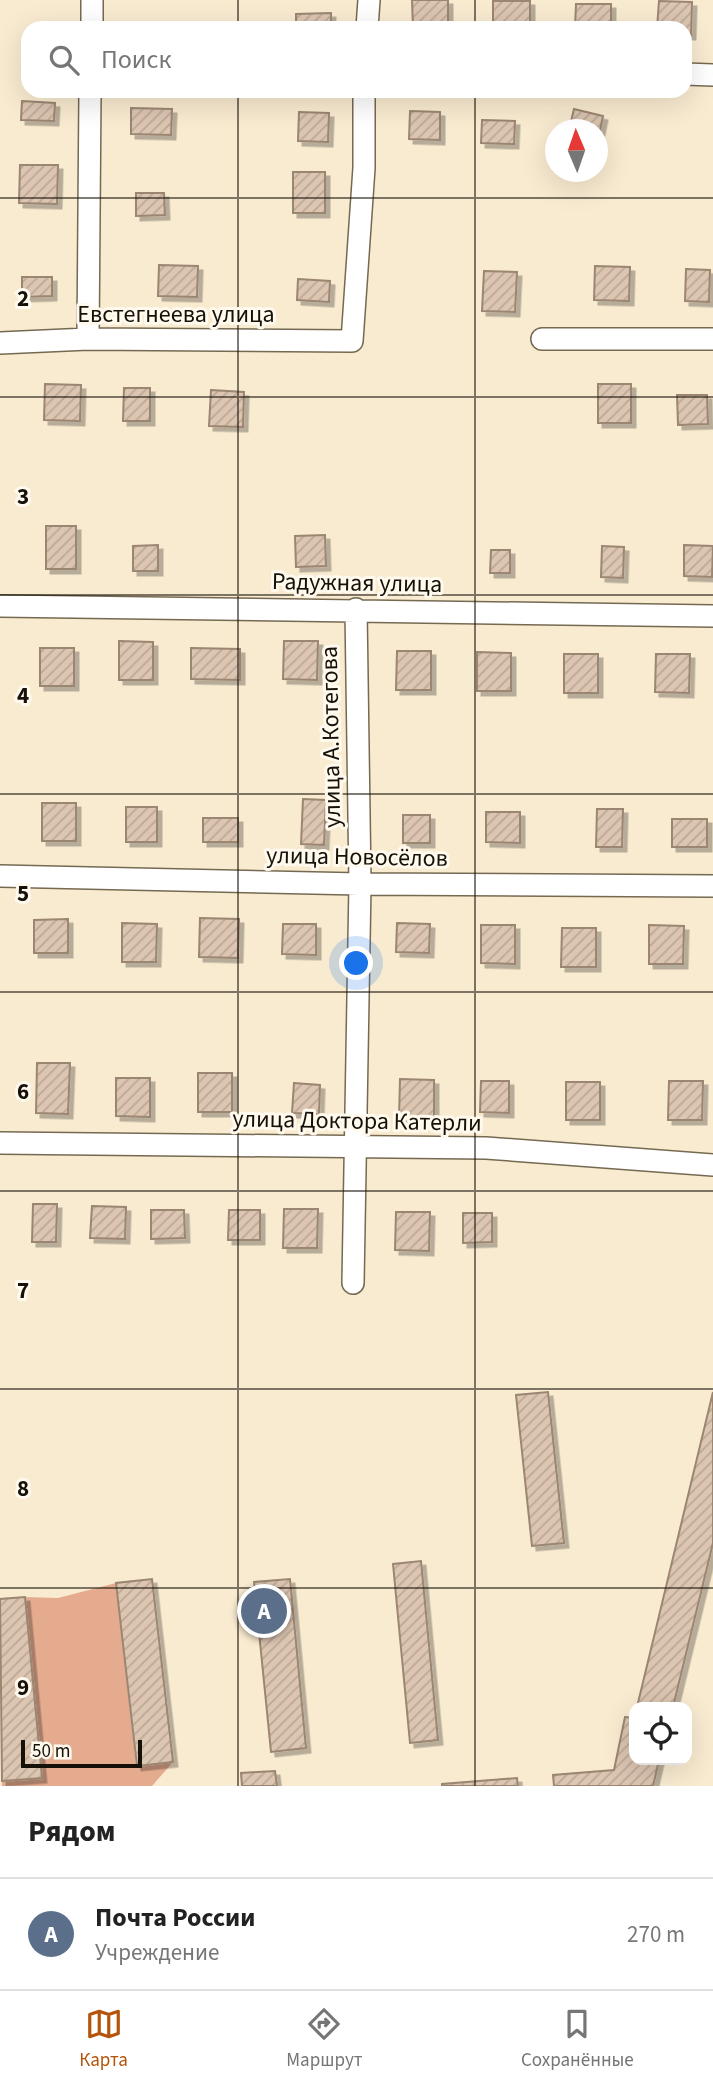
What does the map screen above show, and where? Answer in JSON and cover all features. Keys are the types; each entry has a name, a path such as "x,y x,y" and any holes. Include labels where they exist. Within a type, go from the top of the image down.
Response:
{"street":[{"path":"92,0 92,21"},
{"path":"368,21 369,0"},
{"path":"692,74 713,75"},
{"path":"88,339 90,98"},
{"name":"Евстегнеева улица","path":"0,343 88,339 352,341 364,168 365,98"},
{"path":"542,339 713,339"},
{"name":"Радужная улица","path":"0,606 713,616"},
{"name":"улица А.Котегова","path":"353,1283 360,884 356,609"},
{"name":"улица Новосёлов","path":"0,876 360,884 713,886"},
{"name":"улица Доктора Катерли","path":"0,1143 486,1149 713,1165"}],"shaded area":[{"path":"116,1583 136,1765 173,1762 152,1786 2,1786 2,1781 42,1777 25,1597 58,1598"}],"building":[{"path":"412,0 448,0 448,21 413,21"},
{"path":"493,1 530,1 530,21 493,21"},
{"path":"659,1 692,2 691,21 658,21"},
{"path":"576,4 611,4 611,21 575,21"},
{"path":"331,13 331,21 296,21 296,14"},
{"path":"22,101 55,103 54,121 21,120"},
{"path":"131,108 172,109 171,135 131,134"},
{"path":"574,109 603,116 602,119 572,119"},
{"path":"410,111 440,112 440,140 409,139"},
{"path":"299,112 329,113 328,142 298,141"},
{"path":"482,120 515,121 514,144 481,143"},
{"path":"20,165 58,165 57,204 19,203"},
{"path":"293,172 325,172 325,213 293,213"},
{"path":"136,193 164,193 165,215 136,216"},
{"path":"159,265 198,266 197,297 158,296"},
{"path":"595,266 630,267 629,301 594,300"},
{"path":"686,269 710,270 709,302 685,301"},
{"path":"484,271 517,272 515,312 482,311"},
{"path":"22,277 52,277 52,296 22,297"},
{"path":"298,279 330,281 329,302 297,300"},
{"path":"45,384 81,385 80,421 44,420"},
{"path":"598,384 631,384 631,423 598,423"},
{"path":"124,388 150,388 150,421 123,421"},
{"path":"211,390 244,392 243,427 209,426"},
{"path":"677,395 707,395 708,424 678,425"},
{"path":"46,526 76,526 76,569 46,569"},
{"path":"325,535 326,566 296,567 295,536"},
{"path":"158,545 158,571 133,571 133,546"},
{"path":"684,545 713,546 712,577 684,576"},
{"path":"602,546 624,547 623,578 601,577"},
{"path":"491,550 510,550 510,573 490,573"},
{"path":"119,641 153,642 153,680 119,680"},
{"path":"284,641 318,641 317,680 283,679"},
{"path":"40,648 74,648 74,686 40,686"},
{"path":"191,648 240,649 240,680 191,679"},
{"path":"397,651 431,651 431,690 396,690"},
{"path":"477,652 511,653 511,691 477,691"},
{"path":"564,654 598,654 598,693 564,693"},
{"path":"656,654 690,654 689,693 655,692"},
{"path":"303,799 326,800 324,845 301,844"},
{"path":"42,803 76,803 76,841 42,841"},
{"path":"126,807 157,807 157,842 126,842"},
{"path":"597,809 623,809 622,847 596,847"},
{"path":"486,812 520,812 520,843 486,842"},
{"path":"403,815 430,815 430,843 403,843"},
{"path":"203,818 238,818 238,842 203,842"},
{"path":"672,819 707,819 707,847 672,847"},
{"path":"200,918 239,919 238,958 199,957"},
{"path":"68,919 68,953 34,953 34,920"},
{"path":"122,923 157,924 156,962 122,962"},
{"path":"397,923 430,924 429,953 396,952"},
{"path":"283,924 316,924 316,955 282,954"},
{"path":"481,925 515,925 515,964 481,963"},
{"path":"649,925 684,926 683,964 649,964"},
{"path":"562,928 596,928 596,967 561,967"},
{"path":"37,1063 70,1063 68,1114 36,1113"},
{"path":"198,1073 232,1073 232,1112 198,1112"},
{"path":"116,1078 150,1078 150,1117 116,1116"},
{"path":"400,1079 434,1080 434,1119 399,1118"},
{"path":"481,1081 509,1081 509,1113 480,1112"},
{"path":"669,1081 703,1081 702,1120 668,1120"},
{"path":"566,1082 600,1082 600,1120 566,1120"},
{"path":"294,1083 320,1085 319,1114 292,1113"},
{"path":"33,1204 57,1204 56,1242 32,1242"},
{"path":"92,1206 126,1207 125,1239 90,1238"},
{"path":"284,1209 318,1209 317,1248 283,1248"},
{"path":"151,1210 184,1210 185,1238 151,1239"},
{"path":"229,1210 260,1210 260,1240 228,1240"},
{"path":"396,1212 430,1212 429,1251 395,1250"},
{"path":"463,1213 492,1213 492,1242 463,1243"},
{"path":"548,1392 564,1543 532,1546 516,1395"},
{"path":"713,1392 713,1543 674,1702 638,1702"},
{"path":"421,1561 438,1740 410,1743 393,1564"},
{"path":"152,1579 173,1762 137,1766 116,1583"},
{"path":"290,1579 306,1748 271,1752 254,1582"},
{"path":"25,1597 42,1778 2,1781 0,1599"},
{"path":"625,1717 629,1717 629,1765 658,1765 653,1786 554,1786 553,1775 614,1770"},
{"path":"275,1771 277,1786 242,1786 241,1773"},
{"path":"517,1778 518,1786 442,1786 442,1784"}],"place":[{"name":"Почта России","path":"264,1611"}]}
